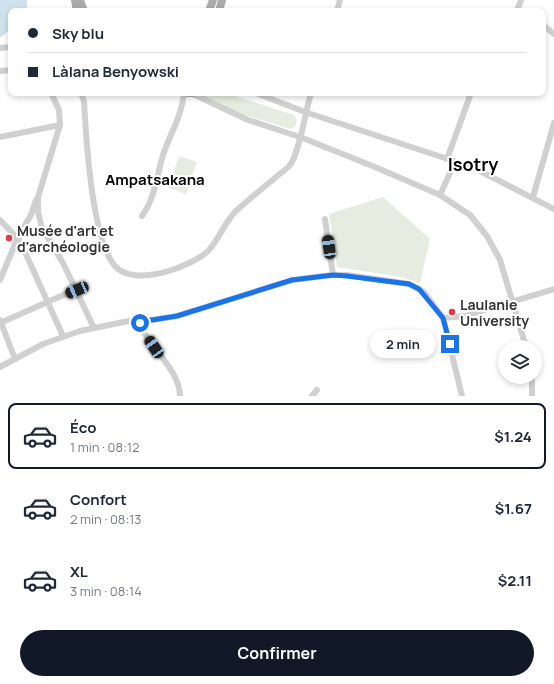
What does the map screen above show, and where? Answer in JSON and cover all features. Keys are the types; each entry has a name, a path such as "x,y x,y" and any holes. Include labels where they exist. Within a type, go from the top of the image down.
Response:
{"street":[{"path":"546,27 554,34"},
{"path":"0,280 18,237 31,215 38,197 60,125 59,110 52,96"},
{"path":"82,96 84,101 91,183 104,250 116,267 131,276 142,276 169,270 201,257 210,249 232,215 290,165 300,137 310,96"},
{"path":"142,216 149,206 164,153 180,114 183,96"},
{"path":"197,96 248,120 300,137 376,167 440,195 470,215 487,236 500,260 524,340"},
{"path":"264,96 305,112 472,167 554,209"},
{"path":"447,160 470,96"},
{"path":"533,197 554,123"},
{"path":"0,137 60,125"},
{"path":"440,195 455,162"},
{"path":"38,197 38,212 42,228 77,290 94,328"},
{"path":"0,220 18,237 63,336"},
{"path":"325,220 333,275"},
{"path":"0,367 15,358 63,336 138,319 152,320 177,316 292,280 333,275 409,284 424,292 443,318 462,396"},
{"path":"443,318 465,316 513,303 554,289"},
{"path":"15,358 0,321 77,290"},
{"path":"138,319 146,335 179,384 180,396"},
{"path":"532,384 532,396"},
{"path":"312,396 317,390"}],"shaded area":[{"path":"202,96 235,96 294,115 296,125 291,129 202,102"},
{"path":"179,156 197,162 186,194 169,188"},
{"path":"383,197 430,239 420,283 401,277 337,267 329,214"}],"water":[{"path":"0,0 27,0 27,8 8,8 8,31 0,38"}],"place":[{"name":"Musée d'art et d'archéologie","path":"9,238"},
{"name":"Laulanie University","path":"452,312"}],"district":[{"name":"Isotry","path":"473,164"},
{"name":"Ampatsakana","path":"155,179"}],"route":[{"path":"140,323 138,319 152,320 177,316 292,280 333,275 404,283 419,289 424,292 443,318 450,344"}]}
